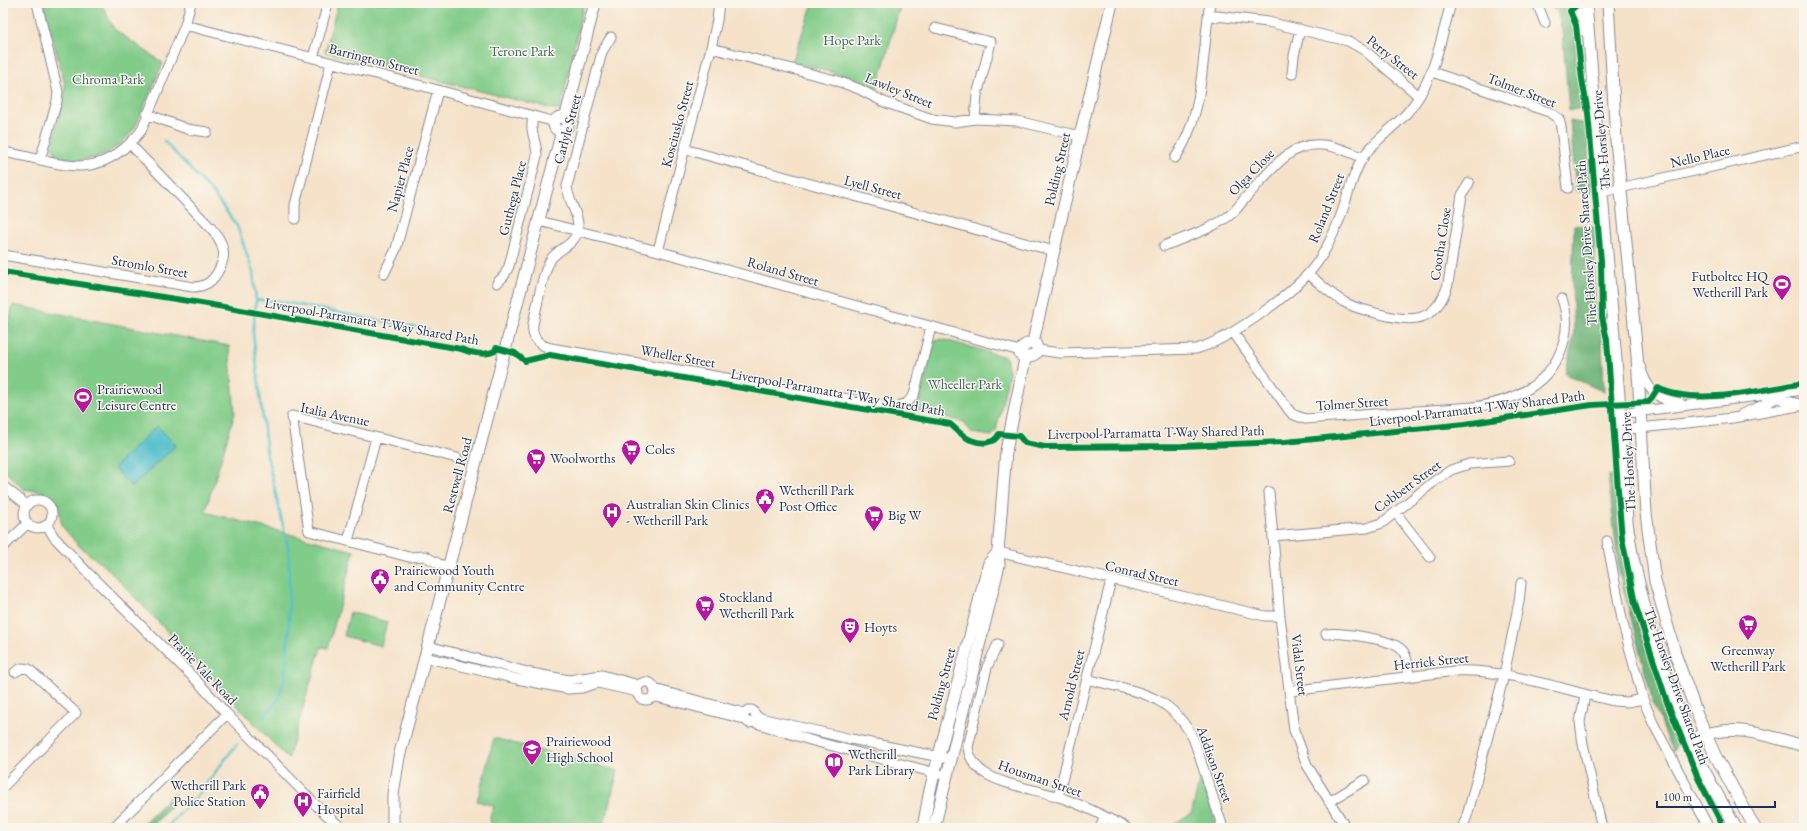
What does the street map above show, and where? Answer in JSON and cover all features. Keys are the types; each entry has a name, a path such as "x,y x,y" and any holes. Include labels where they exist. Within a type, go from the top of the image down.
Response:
{"main road":[{"name":"Restwell Road","path":"393,828 392,808 395,774 539,221 561,124 595,3"},
{"name":"Polding Street","path":"1035,346 1054,251 1112,3"},
{"path":"1571,3 1580,17 1582,25 1585,56 1594,97"},
{"name":"The Horsley Drive","path":"1586,3 1620,414 1627,522 1638,582 1657,651 1690,740 1736,828"},
{"name":"The Horsley Drive","path":"1608,3 1620,189 1638,355 1646,513 1655,581 1676,656 1706,734 1755,828"},
{"path":"1023,355 1025,345 1035,346"},
{"name":"Polding Street","path":"934,828 999,564 998,552 1006,451 1023,355"},
{"name":"Polding Street","path":"923,828 934,773 989,563 998,552"},
{"path":"1690,740 1720,730 1738,730 1804,746"}],"street":[{"path":"36,3 58,92 57,101 40,160"},
{"path":"3,152 76,167 94,165 106,160 130,144 141,131 185,25 191,3"},
{"path":"313,58 328,3"},
{"name":"Kosciusko Street","path":"658,251 711,48 719,3"},
{"path":"1175,158 1190,132 1198,92 1210,3"},
{"name":"Roland Street","path":"1035,346 1060,354 1196,350 1216,342 1233,332 1284,296 1308,274 1328,245 1338,223 1353,179 1363,158 1374,144 1406,114 1419,96 1432,72 1451,3"},
{"path":"1537,3 1545,23"},
{"name":"Perry Street","path":"1208,15 1268,22 1348,41 1364,50 1419,96"},
{"name":"Barrington Street","path":"185,25 438,90 561,124"},
{"path":"935,28 992,42 977,95 975,119"},
{"path":"1292,74 1300,29"},
{"name":"Carlyle Street","path":"578,231 577,218 568,196 567,186 602,52 611,37"},
{"name":"Lawley Street","path":"711,48 836,80 859,89 884,102 932,119 955,122 975,119 1017,121 1080,136"},
{"path":"295,219 295,205 330,63"},
{"name":"Tolmer Street","path":"1432,72 1549,112 1559,119 1568,188"},
{"name":"Napier Place","path":"384,274 396,249 438,90"},
{"path":"147,114 187,129 207,132"},
{"name":"Guthega Place","path":"497,283 504,276 509,266 537,156 537,149 531,131 533,116"},
{"name":"Stromlo Street","path":"3,255 193,287 201,287 210,282 223,259 224,251 220,241 211,228 130,144"},
{"name":"Olga Close","path":"1164,246 1214,224 1230,215 1265,177 1293,151 1299,148 1306,145 1333,145 1363,158"},
{"name":"Nello Place","path":"1602,192 1804,146"},
{"name":"Lyell Street","path":"684,149 1054,251"},
{"name":"Cootha Close","path":"1308,274 1342,302 1352,307 1398,319 1413,320 1428,314 1436,308 1444,298 1448,284 1460,203 1468,182"},
{"name":"Roland Street","path":"539,221 658,251 931,327 1023,355"},
{"name":"Wheller Street","path":"578,231 575,238 554,256 548,265 533,324 533,333 538,342 551,348 896,407 907,403 914,395 931,327"},
{"name":"Tolmer Street","path":"1233,332 1285,406 1292,414 1305,419 1473,407 1497,402 1515,396 1532,388 1544,378 1554,365 1562,349 1567,328 1567,312 1562,299"},
{"path":"1638,355 1646,383 1654,395 1673,403 1707,404"},
{"path":"1620,414 1707,404 1804,390"},
{"path":"1775,395 1804,405"},
{"path":"1733,418 1768,403 1775,395"},
{"path":"1621,430 1733,418 1804,405"},
{"name":"Italia Avenue","path":"348,541 309,531 292,416 457,458"},
{"path":"376,438 348,541 409,557 425,556 449,567"},
{"name":"Cobbett Street","path":"1273,536 1367,528 1382,523 1436,480 1452,470 1469,464 1509,461"},
{"path":"3,486 27,505"},
{"name":"Vidal Street","path":"1269,492 1280,616 1294,730 1300,750 1307,765 1346,828"},
{"path":"38,500 45,502 49,506 51,509 51,518 47,526 39,529 30,527 27,524 24,517 27,505 38,500"},
{"path":"1396,513 1430,558"},
{"path":"3,547 27,524"},
{"name":"Prairie Vale Road","path":"47,526 58,541 89,574 196,680 227,714 321,810 342,828"},
{"path":"1607,541 1623,624 1643,699 1653,723 1709,828"},
{"name":"Conrad Street","path":"998,552 1265,616 1280,616"},
{"name":"Arnold Street","path":"1058,797 1111,580"},
{"path":"1462,828 1467,816 1504,674 1519,602 1521,583"},
{"path":"1326,634 1351,634 1394,644 1402,650 1407,660 1409,677"},
{"name":"Housman Street","path":"998,644 987,667 968,747 969,755 982,771 992,777 1058,797 1127,828"},
{"path":"428,646 531,673 569,680 602,676 638,689"},
{"path":"424,658 568,689 582,688 598,684 638,689"},
{"path":"3,787 76,713 29,669 22,668 15,672"},
{"name":"Herrick Street","path":"1290,691 1474,670 1504,674 1614,701 1627,702 1643,699"},
{"name":"Addison Street","path":"1087,679 1150,696 1166,704 1178,715 1188,727 1194,740 1224,828"},
{"path":"644,682 649,683 653,693 649,699 644,699 639,696 638,689 644,682"},
{"path":"653,693 744,716 747,723 755,720 951,759"},
{"path":"1585,695 1580,722 1602,828"},
{"path":"113,828 227,714"},
{"path":"755,720 839,748 947,776"},
{"path":"839,748 842,737"},
{"path":"1329,802 1365,780"},
{"path":"1100,828 1105,817"}],"green space":[{"name":"Chroma Park","path":"43,3 101,3 114,29 163,63 135,126 119,145 100,156 90,159 68,159 57,156 52,146 65,91 65,85"},
{"name":"Terone Park","path":"338,3 584,3 560,111 325,52"},
{"name":"Hope Park","path":"813,3 901,3 877,89 858,79 792,62"},
{"path":"1548,3 1559,3 1564,6 1574,25 1581,108 1569,111 1562,30 1557,11 1547,5"},
{"path":"1570,121 1586,124 1592,193 1576,191"},
{"path":"1574,225 1595,227 1595,301 1602,340 1604,392 1565,374 1574,335 1572,285"},
{"path":"13,305 229,346 235,413 205,512 354,551 328,648 321,647 288,759 109,570 78,545 62,526 59,509 39,491 23,489 3,469 3,344"},
{"name":"Wheeller Park","path":"941,339 1006,357 1009,372 996,431 992,436 972,433 964,422 916,410 935,341"},
{"path":"1613,475 1622,559 1638,625 1680,740 1673,752 1653,703 1619,572 1608,476"},
{"path":"350,612 387,622 381,646 344,636"},
{"path":"494,738 618,771 603,828 491,828 490,817 494,806 477,801"},
{"path":"1202,780 1218,828 1169,828 1192,812 1199,781"},
{"path":"174,793 175,801 151,828 138,828"}],"water":[{"path":"157,426 176,445 132,487 114,468"}],"waterway":[{"path":"164,141 212,192 237,226 253,272 256,300 253,333 267,455 289,552 289,630 285,675 279,698 264,717"},
{"path":"256,300 278,301 428,330"},
{"path":"166,828 197,796 237,744"}],"cycle path":[{"name":"The Horsley Drive Shared Path","path":"1579,3 1570,11 1576,25 1582,79 1588,113 1601,261 1602,317 1607,340 1622,538 1635,604 1667,702 1698,778 1724,828"},
{"name":"Liverpool-Parramatta T-Way Shared Path","path":"3,272 201,303 461,349 473,353 491,353 495,351 496,348 515,353 525,361 550,355 950,424 966,437 979,442 991,442 997,438 999,434 1019,436 1025,443 1045,447 1182,446 1285,442 1465,424 1592,405 1649,402 1658,388 1673,393 1691,396 1710,396 1730,395 1804,383"}],"place":[{"name":"Futboltec HQ Wetherill Park","path":"1782,301"},
{"name":"Prairiewood Leisure Centre","path":"83,414"},
{"name":"Coles","path":"631,466"},
{"name":"Woolworths","path":"536,475"},
{"name":"Wetherill Park Post Office","path":"765,515"},
{"name":"Australian Skin Clinics - Wetherill Park","path":"612,529"},
{"name":"Big W","path":"874,532"},
{"name":"Prairiewood Youth and Community Centre","path":"380,595"},
{"name":"Stockland Wetherill Park","path":"705,622"},
{"name":"Greenway Wetherill Park","path":"1748,641"},
{"name":"Hoyts","path":"850,644"},
{"name":"Prairiewood High School","path":"532,766"},
{"name":"Wetherill Park Library","path":"834,779"},
{"name":"Wetherill Park Police Station","path":"260,810"},
{"name":"Fairfield Hospital","path":"303,818"}]}
